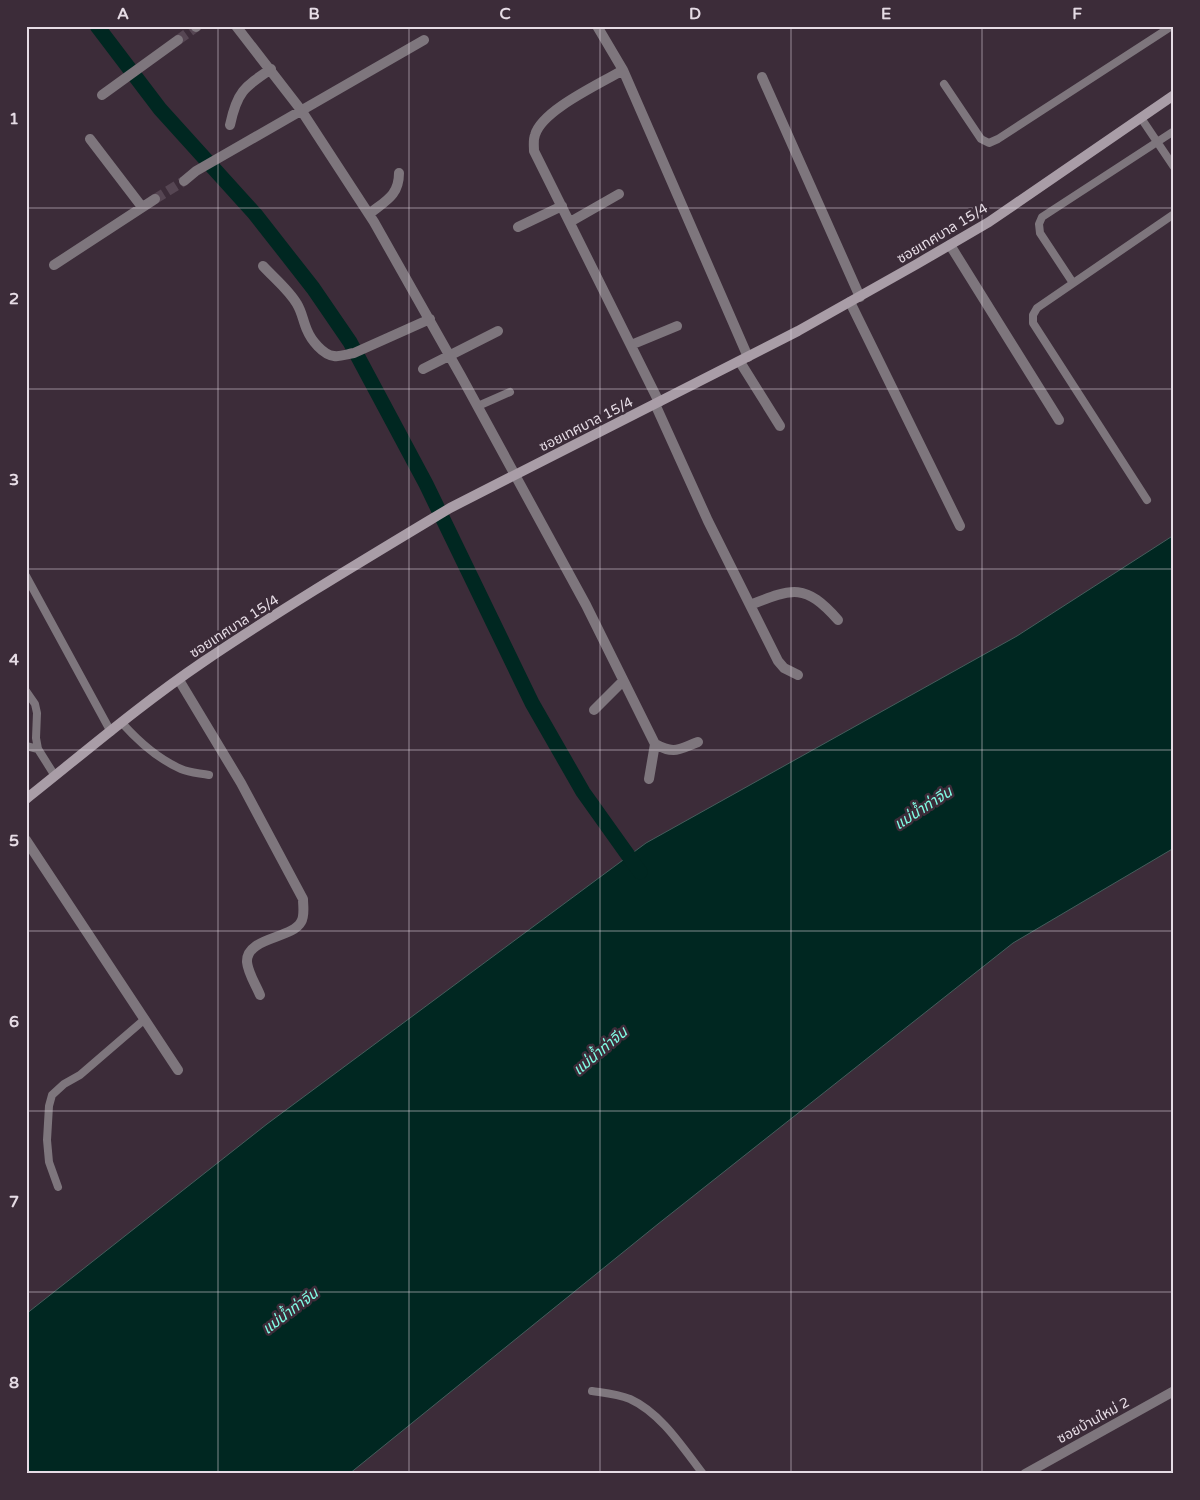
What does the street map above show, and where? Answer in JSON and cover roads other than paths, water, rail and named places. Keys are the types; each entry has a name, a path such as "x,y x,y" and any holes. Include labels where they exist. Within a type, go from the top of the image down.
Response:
{"street":[{"path":"236,26 301,110 369,214 430,319 586,605 655,744 667,750 676,751 698,742"},
{"path":"597,26 622,70 744,360 780,426"},
{"path":"102,94 178,40"},
{"path":"184,181 196,171 424,40"},
{"path":"230,125 234,106 240,94 249,84 271,69"},
{"path":"622,70 558,107 546,117 534,136 534,151 631,346 708,521 778,661 784,668 798,675"},
{"path":"762,77 860,297"},
{"name":"ซอยเทศบาล 15/4","path":"26,799 201,663 422,525 450,508 744,360 860,297 989,222 1174,95"},
{"path":"90,139 142,207"},
{"path":"369,214 390,198 396,190 399,173"},
{"path":"570,222 619,194"},
{"path":"54,265 155,199"},
{"path":"518,227 562,206"},
{"path":"950,245 1059,420"},
{"path":"263,266 298,304 303,314 306,330 312,340 323,351 333,356 354,353 430,319"},
{"path":"850,302 960,526"},
{"path":"631,346 677,326"},
{"path":"423,369 498,331"},
{"path":"750,605 783,592 794,591 817,599 838,620"},
{"path":"179,680 241,783 303,899 304,911 301,923 294,929 263,942 252,950 247,961 260,995"},
{"path":"594,710 623,681"},
{"path":"649,779 655,744"},
{"path":"26,840 178,1070"},
{"name":"ซอยบ้านใหม่ 2","path":"1025,1474 1172,1395"}],"lane":[{"path":"944,84 981,140 990,143 998,140 1172,26"},
{"path":"1141,118 1174,167"},
{"path":"1073,283 1040,233 1039,224 1042,216 1174,131"},
{"path":"1147,500 1034,323 1033,315 1037,308 1174,214"},
{"path":"478,406 510,392"},
{"path":"26,576 111,732"},
{"path":"26,691 35,704 37,713 36,738 38,749 55,776"},
{"path":"122,723 139,742 164,760 183,770 209,775"},
{"path":"26,746 38,749"},
{"path":"58,1187 50,1162 47,1140 49,1106 52,1095 64,1084 80,1075 145,1019"},
{"path":"592,1391 616,1394 632,1400 650,1413 678,1442 703,1474"}],"water":[{"name":"แม่น้ำท่าจีน","path":"1174,535 1174,848 1013,943 658,1224 349,1474 26,1474 26,1314 267,1124 646,843 1017,636"}],"waterway":[{"path":"97,26 160,109 255,214 313,288 350,342 426,484 532,703 583,792 640,872"}],"tunnel":[{"path":"178,40 196,27"},
{"path":"155,199 184,181"}]}
